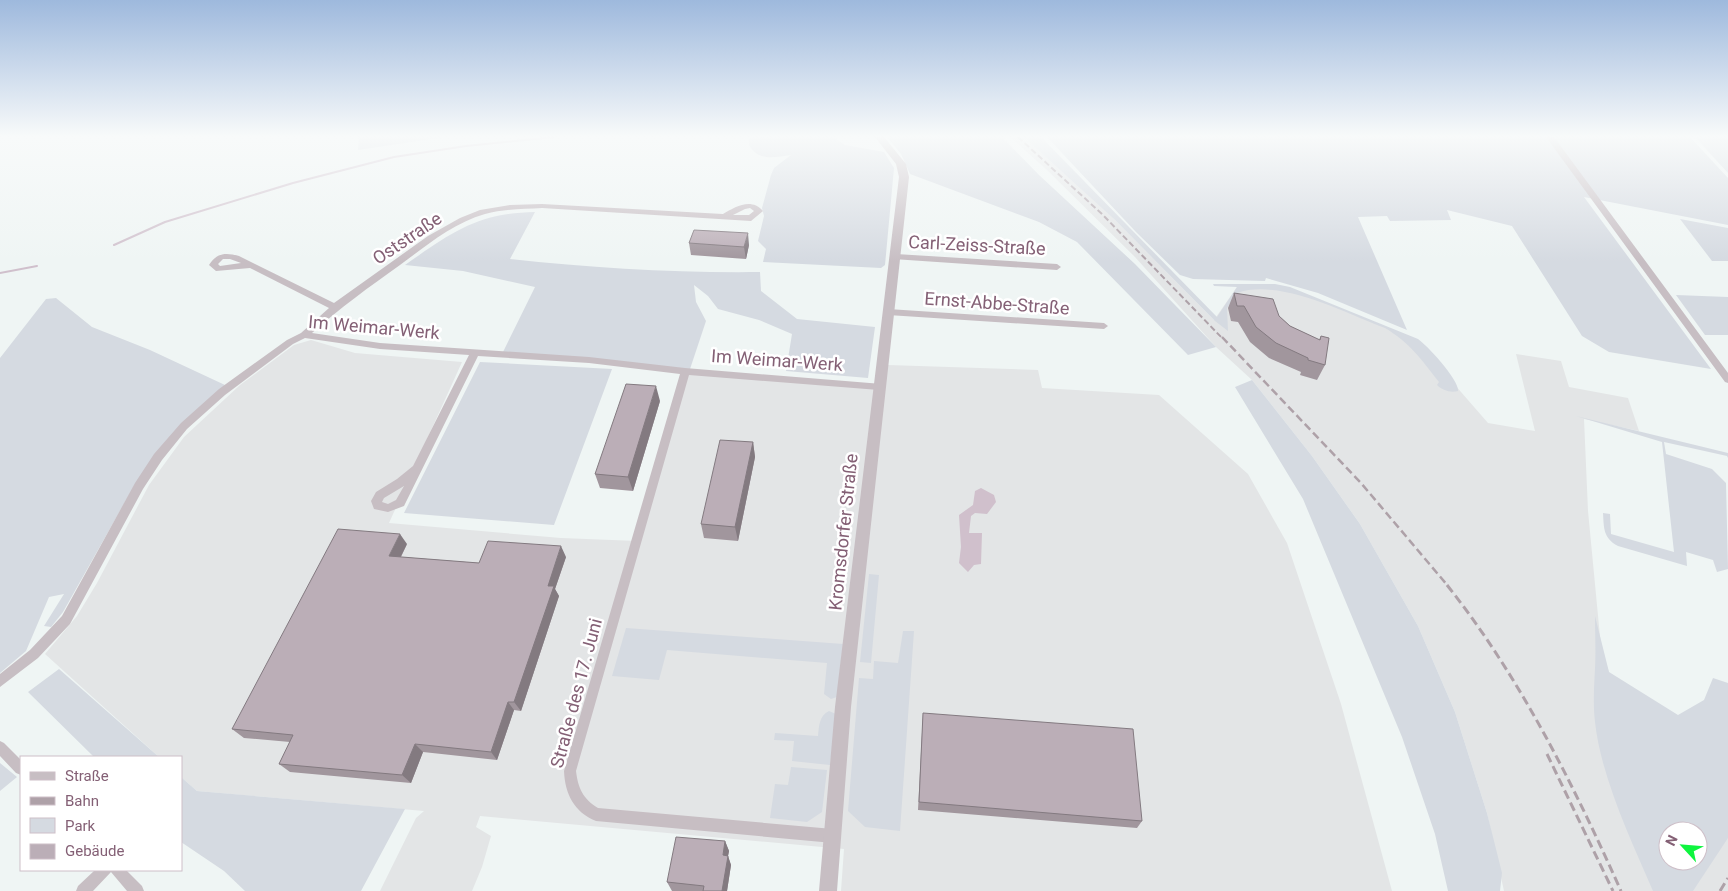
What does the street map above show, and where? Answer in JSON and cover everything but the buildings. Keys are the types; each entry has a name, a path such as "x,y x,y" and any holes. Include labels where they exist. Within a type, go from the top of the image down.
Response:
{"street":[{"name":"Kromsdorfer Straße","path":"828,891 843,707 904,179"},
{"path":"1580,179 1728,380"},
{"name":"Oststraße","path":"304,336 335,307 438,233 463,220 494,209 542,206 724,217"},
{"name":"Carl-Zeiss-Straße","path":"896,257 1058,266"},
{"path":"251,265 335,307"},
{"name":"Ernst-Abbe-Straße","path":"888,312 1104,326"},
{"name":"Im Weimar-Werk","path":"0,681 34,654 66,620 139,486 158,457 184,426 222,392 290,342 304,336 372,346 598,361 685,371 879,386"},
{"path":"418,468 475,353"},
{"name":"Straße des 17. Juni","path":"685,371 570,771 571,787 585,808 605,816 833,836"},
{"path":"0,747 20,768"},
{"path":"83,891 104,871"},
{"path":"118,871 137,891"}],"shaded area":[{"path":"1056,179 1071,179 1115,220 1214,320 1237,287 1292,289 1414,338 1488,423 1535,431 1516,354 1561,361 1569,387 1628,398 1639,431 1584,419 1588,511 1601,647 1658,829 1658,871 1708,871 1708,821 1704,821 1728,781 1728,891 1504,891 1487,813 1455,712 1418,626 1360,524 1312,456 1252,380 1216,347 1135,257"},
{"path":"311,340 355,353 462,362 389,523 561,538 637,541 685,371 879,385 888,365 1038,370 1042,388 1159,395 1248,474 1287,543 1341,704 1392,891 841,891 844,849 480,816 476,827 491,836 482,867 472,891 380,891 416,818 424,811 197,791 182,778 182,756 158,756 45,654 77,616 97,583 149,485 184,437 240,385 294,345"},
{"path":"981,488 994,495 996,502 987,514 975,513 971,516 969,533 982,533 981,564 974,565 968,572 959,563 961,547 959,515 973,505 975,491"}],"green space":[{"path":"770,179 893,179 885,265 881,268 763,262 766,249 758,241 764,216 762,208"},
{"path":"922,179 1043,179 1135,264 1216,347 1188,355 1077,242 1039,222"},
{"path":"1070,179 1082,179 1217,317 1237,287 1214,286 1213,284 1275,284 1290,287 1418,339 1449,372 1458,391 1444,390 1439,387 1437,385 1439,382 1415,352 1385,328 1312,299 1273,290 1254,290 1237,293 1227,308 1228,331 1215,321 1115,220"},
{"path":"1086,179 1728,179 1728,225 1584,197 1711,369 1609,352 1582,336 1512,226 1447,210 1451,220 1390,221 1387,216 1358,217 1407,330 1318,293 1266,278 1265,281 1193,279 1180,275"},
{"path":"535,212 510,259 635,269 760,272 761,291 797,319 875,327 868,378 786,371 792,334 759,320 718,309 708,296 694,285 696,302 706,321 690,369 503,352 535,287 463,271 405,265 451,234 466,227 497,216"},
{"path":"1680,219 1728,228 1728,261 1712,261"},
{"path":"1676,295 1728,297 1728,335 1705,335"},
{"path":"56,298 92,327 150,350 225,385 134,486 63,612 51,627 44,626 64,594 49,597 26,651 0,673 0,358 46,299"},
{"path":"480,362 612,369 554,525 404,513"},
{"path":"1252,380 1312,456 1360,524 1418,626 1455,712 1487,813 1502,873 1500,891 1448,891 1435,834 1402,737 1303,499 1235,387"},
{"path":"1576,416 1728,453 1728,458 1727,456 1664,442 1666,454 1712,469 1726,483 1728,569 1717,572 1713,560 1686,552 1687,566 1618,546 1609,540 1605,532 1603,513 1610,514 1611,534 1674,552 1662,442"},
{"path":"869,574 879,575 871,663 860,662"},
{"path":"1595,616 1609,672 1678,715 1704,700 1713,678 1728,683 1728,838 1708,868 1708,821 1658,821 1658,871 1706,871 1693,891 1653,891 1635,851 1610,786 1598,743 1594,702"},
{"path":"626,628 843,644 837,697 831,699 824,694 827,663 667,650 659,680 612,676"},
{"path":"903,631 914,631 900,831 865,827 848,811 859,678 873,679 874,661 898,663"},
{"path":"59,669 158,756 93,756 28,692"},
{"path":"829,711 836,714 830,765 792,761 794,741 774,740 775,733 818,736 821,718"},
{"path":"0,763 17,777 0,791"},
{"path":"791,767 827,770 822,812 807,822 770,818 775,784 788,785"},
{"path":"182,778 197,791 405,809 361,891 245,891 224,871 182,843"}],"waterway":[{"path":"114,245 165,222 310,179"},
{"path":"0,273 37,266"}],"railway":[{"path":"1063,179 1102,214 1223,339"},
{"path":"1222,337 1361,483 1448,586"},
{"path":"1447,585 1498,657 1543,732 1584,811 1621,891"},
{"path":"1547,754 1613,891"},
{"path":"1720,891 1728,878"}]}
